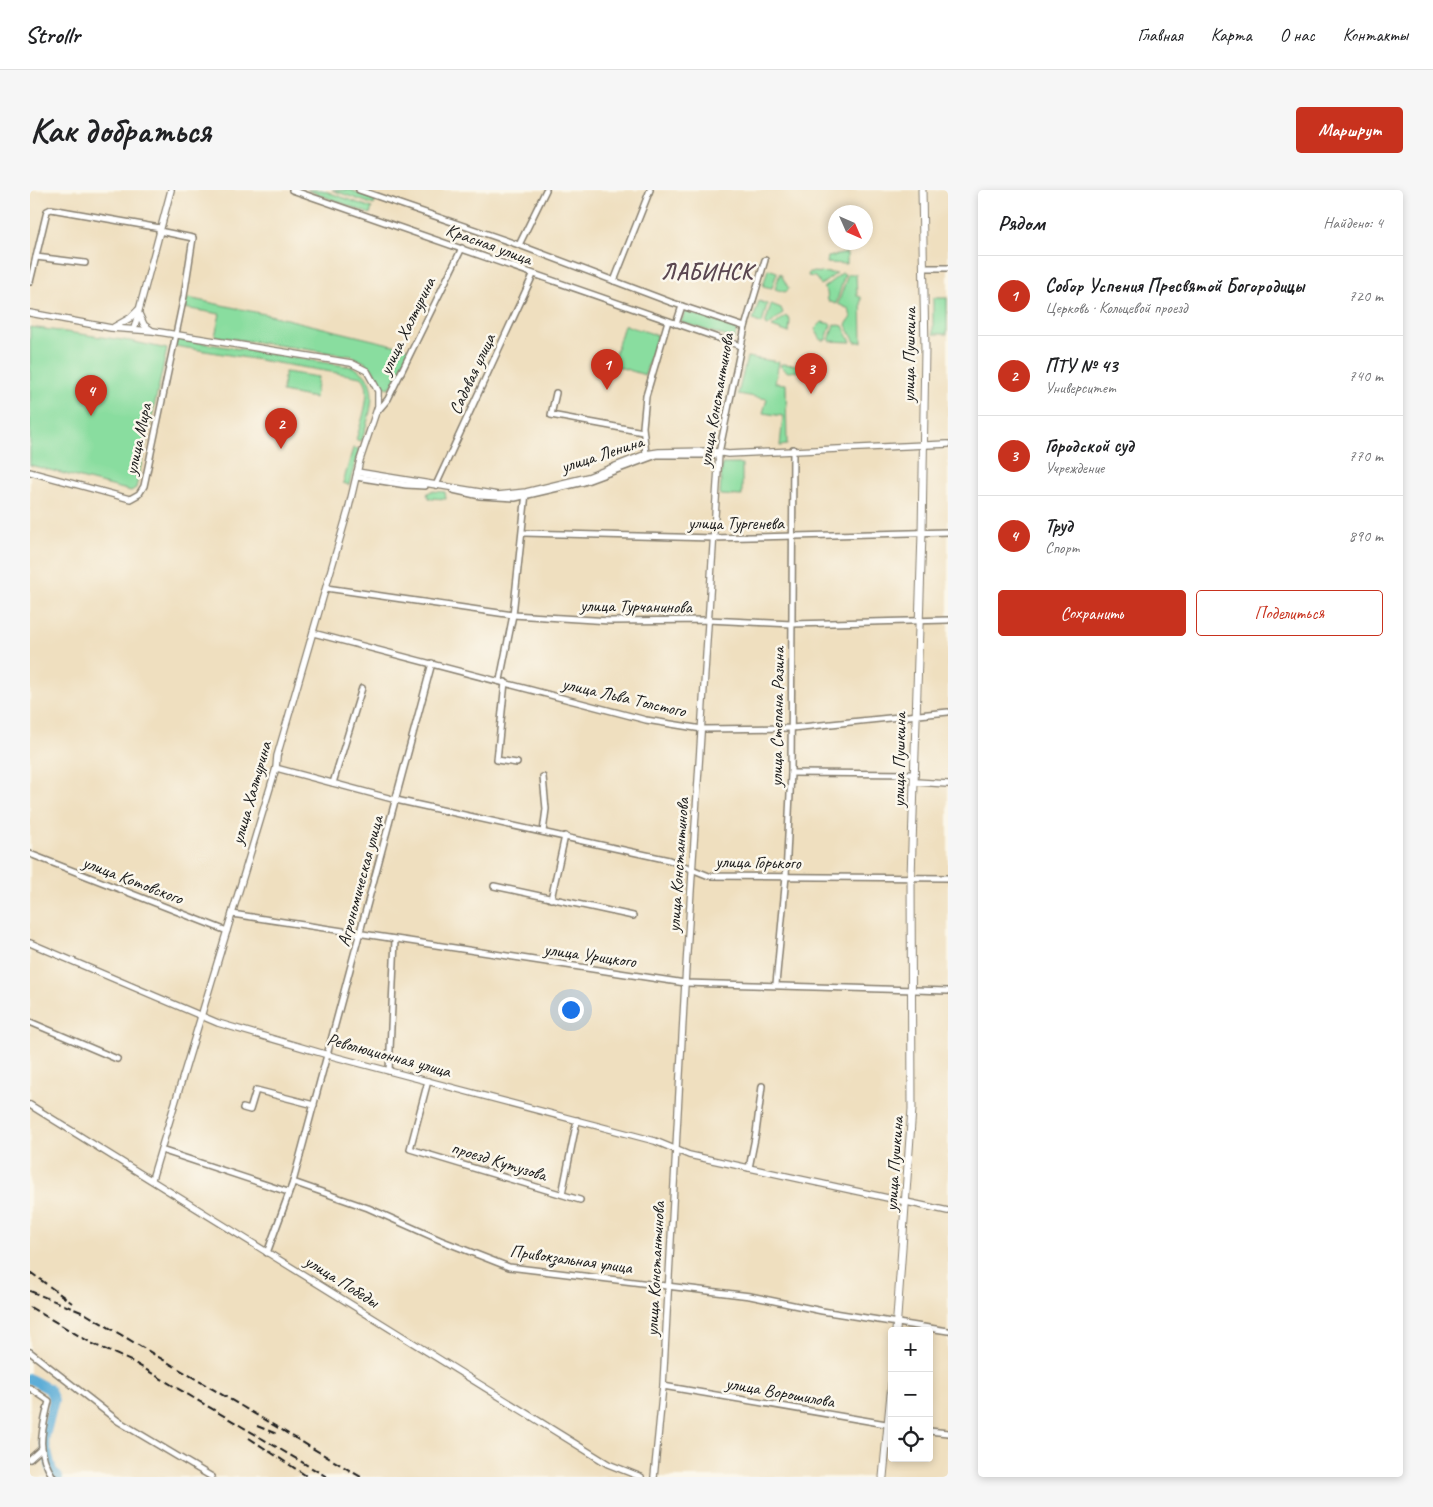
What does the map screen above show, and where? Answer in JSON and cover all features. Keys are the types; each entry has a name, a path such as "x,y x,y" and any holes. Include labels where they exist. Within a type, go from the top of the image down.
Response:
{"main road":[{"name":"улица Пушкина","path":"897,1327 912,1109 911,877 922,533 925,349 922,190"},
{"path":"883,1477 888,1440"}],"street":[{"path":"134,329 171,190"},
{"name":"Красная улица","path":"292,190 741,346"},
{"name":"Красная улица","path":"358,190 519,245 682,306 745,327"},
{"path":"519,245 546,190"},
{"path":"614,281 650,190"},
{"path":"30,282 47,211 51,209 159,230"},
{"name":"улица Мира","path":"30,472 130,499 139,494 144,486 176,336 193,238 159,230"},
{"name":"улица Халтурина","path":"376,414 388,399 462,248"},
{"path":"36,257 85,263"},
{"name":"улица Константинова","path":"654,1477 663,1386 685,983 719,454 745,327 765,260"},
{"path":"924,268 948,268"},
{"name":"Садовая улица","path":"436,485 533,275"},
{"path":"676,324 682,306"},
{"path":"111,328 130,318 138,310"},
{"path":"138,310 144,325 153,331"},
{"path":"30,313 111,328 153,331 176,336"},
{"path":"646,454 643,432 648,385 668,321"},
{"name":"улица Халтурина","path":"152,1179 276,768 357,474 380,398 377,387 367,371 351,363 176,336"},
{"path":"556,393 551,415 643,432"},
{"name":"улица Ленина","path":"357,474 498,495 526,494 588,477 646,454 659,452 719,454 793,449 948,444"},
{"name":"улица Степана Разина","path":"776,984 786,876 791,773 793,449"},
{"path":"357,474 495,498 526,494 584,482 658,455 719,454"},
{"path":"517,763 497,760 503,681 524,534 526,494"},
{"name":"улица Тургенева","path":"524,534 713,538 948,532"},
{"name":"улица Турчанинова","path":"326,588 513,615 610,622 708,620 792,624 948,620"},
{"name":"улица Льва Толстого","path":"313,633 503,681 646,720 702,729 792,728 948,712"},
{"name":"Агрономическая улица","path":"267,1253 293,1182 432,663"},
{"path":"332,783 362,688"},
{"name":"улица Горького","path":"276,768 396,800 669,860 709,876 948,878"},
{"path":"791,773 915,774"},
{"path":"543,777 546,809 543,832"},
{"path":"915,782 948,784"},
{"path":"551,899 565,836"},
{"name":"улица Котовского","path":"30,854 227,931"},
{"path":"494,886 633,916"},
{"name":"улица Урицкого","path":"232,914 685,983 776,984 948,991"},
{"path":"388,1070 396,940"},
{"name":"Революционная улица","path":"30,944 218,1023 328,1055 655,1141 689,1155 906,1204 948,1211"},
{"path":"30,1022 117,1058"},
{"name":"проезд Кутузова","path":"428,1081 410,1148 580,1200"},
{"path":"748,1168 756,1132 762,1086"},
{"path":"243,1108 250,1110 256,1090 314,1105"},
{"name":"улица Победы","path":"30,1105 152,1179 267,1253 608,1464 641,1477"},
{"path":"562,1194 577,1120"},
{"path":"161,1150 288,1192"},
{"name":"Привокзальная улица","path":"293,1182 368,1208 440,1240 510,1267 750,1296 892,1327"},
{"name":"Привокзальная улица","path":"933,1330 948,1331"},
{"path":"30,1352 118,1421 212,1477"},
{"name":"улица Ворошилова","path":"663,1386 888,1425"},
{"path":"30,1388 49,1401 40,1439 41,1449 53,1477"},
{"path":"933,1431 948,1433"},
{"path":"30,1459 41,1449"}],"green space":[{"path":"307,190 322,190 372,208 370,214"},
{"path":"332,190 350,190 376,199 374,205"},
{"path":"847,253 847,264 827,263 828,257"},
{"path":"768,269 777,272 772,288 763,286"},
{"path":"809,272 837,273 821,285 815,277 808,276"},
{"path":"780,273 789,289 785,292 775,289"},
{"path":"842,273 845,274 836,304 828,301 827,292 823,288"},
{"path":"848,274 856,274 857,296 861,297 862,342 855,342 846,325 851,317 849,309 838,304"},
{"path":"188,298 274,316 410,349 393,384 389,388 384,387 366,363 352,356 215,336 220,314 184,308"},
{"path":"933,298 947,298 947,334 933,334"},
{"path":"759,301 767,304 762,324 753,320"},
{"path":"771,304 781,308 783,313 768,326 765,325"},
{"path":"685,311 738,328 734,339 681,322"},
{"path":"786,316 790,320 789,333 772,327"},
{"path":"822,322 831,324 826,340 821,340 815,329"},
{"path":"834,324 843,326 851,342 829,341"},
{"path":"624,325 657,335 645,375 612,365"},
{"path":"30,327 130,341 167,349 136,488 131,491 30,465"},
{"path":"177,339 353,367 363,373 369,381 371,390 372,400 362,441 356,440 367,397 365,382 361,377 175,346"},
{"path":"747,357 779,362 775,383 786,384 787,445 780,446 783,416 763,413 767,399 738,394"},
{"path":"781,364 798,365 801,371 788,372 780,366"},
{"path":"285,372 318,377 315,398 282,392"},
{"path":"353,448 359,449 349,485 343,483"},
{"path":"722,464 742,464 742,496 720,495"},
{"path":"431,491 445,492 446,499 429,498 427,494"}],"waterway":[{"path":"30,1379 49,1389 54,1400 44,1440 52,1471 58,1477"}],"railway":[{"path":"30,1272 72,1303"},
{"path":"30,1291 86,1314 361,1477"},
{"path":"30,1307 93,1344 133,1362 327,1477"},
{"path":"257,1426 277,1434"},
{"path":"249,1438 308,1477"}],"place":[{"name":"Собор Успения Пресвятой Богородицы","path":"607,390"},
{"name":"Городской суд","path":"811,394"},
{"name":"Труд","path":"91,416"},
{"name":"ПТУ № 43","path":"281,449"}],"district":[{"name":"ЛАБИНСК","path":"707,271"}]}
